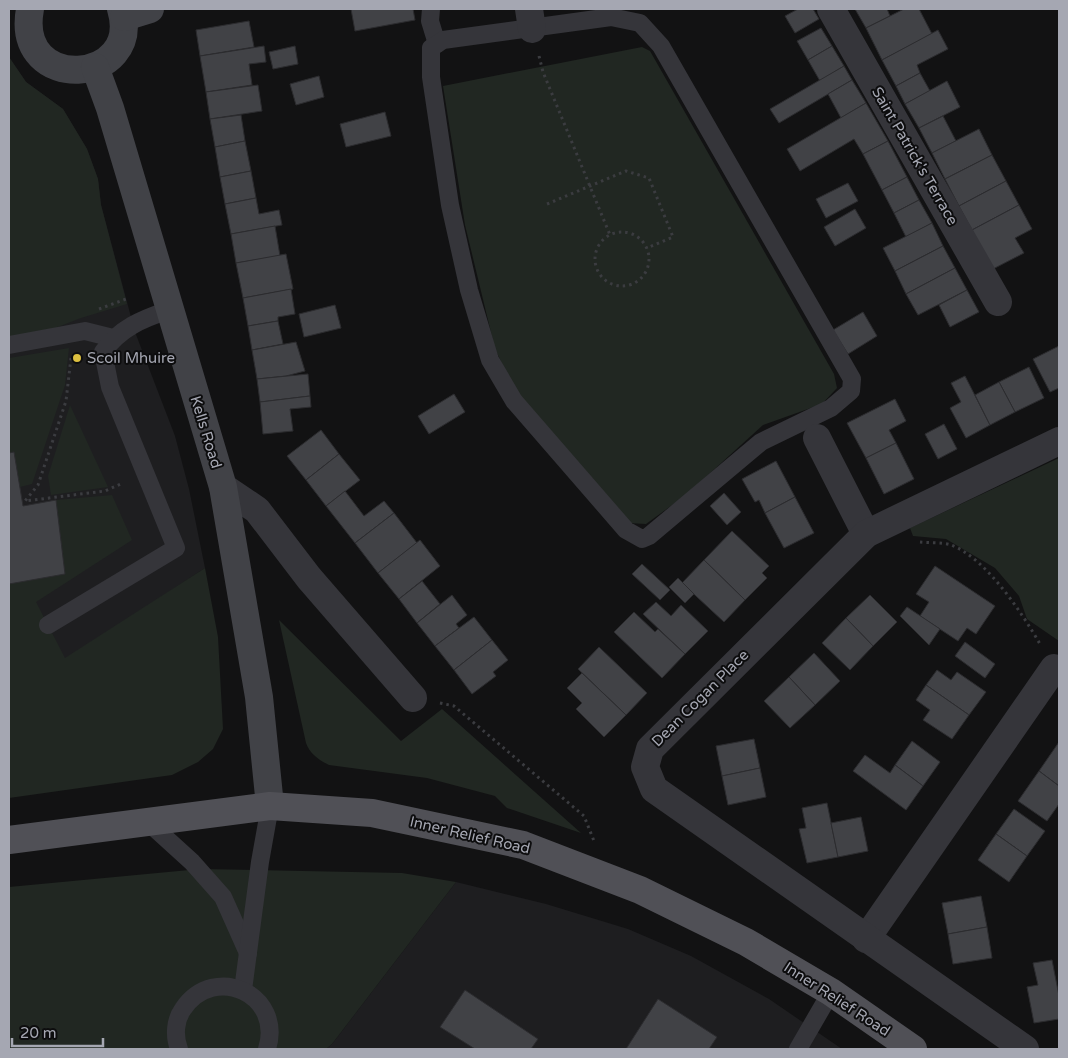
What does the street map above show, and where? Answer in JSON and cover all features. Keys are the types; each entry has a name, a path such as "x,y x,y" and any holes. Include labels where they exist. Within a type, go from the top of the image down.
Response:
{"main road":[{"path":"30,9 28,22 30,37 38,52 49,63 64,70 80,71 95,67 108,59 118,47 123,32 123,13 150,9"},
{"name":"Kells Road","path":"95,67 110,108 223,487 259,697 270,806"},
{"name":"Inner Relief Road","path":"9,840 270,806 372,813 523,845 640,890 746,942 831,992 913,1049"}],"street":[{"name":"Saint Patrick's Terrace","path":"831,9 998,302"},
{"path":"817,438 866,534"},
{"name":"Dean Cogan Place","path":"1025,1049 654,789 646,767 650,748 866,534 1059,441"},
{"path":"223,487 257,510 309,578 413,698"},
{"path":"866,939 1054,668"}],"lane":[{"path":"431,9 430,21 437,44"},
{"path":"630,15 661,46 852,379 851,391 831,408 761,442 649,536 642,539 626,530 514,401 490,360 469,290 450,205 431,77 431,48 443,40 530,19 630,15"},
{"path":"48,625 176,548 110,388 103,352 113,338 142,319 169,310"},
{"path":"9,345 85,331 113,338"},
{"path":"244,990 260,862 270,806"},
{"path":"148,822 192,862 223,897 248,954"},
{"path":"179,1049 176,1027 180,1012 188,1000 200,991 214,986 229,986 244,990 256,998 265,1010 270,1024 270,1039 267,1049"},
{"path":"798,1049 831,992"}],"path":[{"path":"530,19 543,72 610,235"},
{"path":"547,204 626,171 649,178 673,237 646,248"},
{"path":"618,232 635,235 646,248 648,265 640,280 631,284 613,285 605,280 595,266 597,248 610,235 618,232"},
{"path":"142,319 134,296 83,315 72,345 66,401 38,485 25,501 105,491 145,473"},
{"path":"912,541 950,545 980,564 1008,596 1054,668"},
{"path":"413,698 454,706 584,816 610,878"}],"shaded area":[{"path":"642,47 650,51 834,374 837,388 822,404 763,425 686,495 646,524 628,523 517,395 495,349 465,225 443,86"},
{"name":"Scoil Mhuire","path":"9,57 26,82 63,109 87,149 98,179 101,205 135,332 175,436 189,489 205,568 9,697"},
{"path":"9,57 26,82 63,109 87,149 98,179 101,205 127,304 50,330 9,338"},
{"path":"69,348 65,385 32,484 20,487 14,452 9,453 9,358"},
{"path":"70,405 108,487 51,495 48,476"},
{"path":"1059,458 1059,641 1027,619 1019,596 995,568 946,539 913,536 910,528"},
{"path":"112,495 132,540 36,602 65,658 205,568 218,637 223,729 213,749 198,762 172,775 9,798 9,584 65,574 56,500"},
{"path":"279,620 401,741 442,709 581,833 507,808 495,796 427,778 329,765 318,759 306,743"},
{"path":"200,869 402,873 456,882 332,1044 326,1049 9,1049 9,887"},
{"path":"456,882 546,904 628,929 691,956 769,999 842,1049 326,1049 332,1044"}],"building":[{"path":"351,9 413,9 415,20 355,31"},
{"path":"798,9 813,9 819,19 795,33 785,16"},
{"path":"855,9 887,9 890,16 866,28"},
{"path":"904,9 919,9 932,34 882,60 866,28"},
{"path":"249,21 254,47 200,56 196,30"},
{"path":"821,28 832,46 808,60 797,41"},
{"path":"938,30 948,49 917,65 920,73 896,86 882,60"},
{"path":"264,46 266,62 249,64 252,85 206,92 200,56"},
{"path":"295,46 298,64 273,69 269,52"},
{"path":"832,46 844,66 820,81 808,60"},
{"path":"844,66 852,80 779,123 770,109"},
{"path":"920,73 930,91 905,104 896,86"},
{"path":"319,76 324,97 296,105 290,84"},
{"path":"852,80 866,103 841,118 828,94"},
{"path":"947,81 960,107 919,128 905,104"},
{"path":"258,85 262,111 210,119 206,92"},
{"path":"866,103 888,141 863,154 854,139 800,171 787,149"},
{"path":"385,112 391,136 346,147 340,124"},
{"path":"241,115 245,141 215,147 210,119"},
{"path":"943,116 956,141 932,153 919,128"},
{"path":"979,129 992,155 945,179 932,153"},
{"path":"245,141 251,171 220,177 215,147"},
{"path":"888,141 907,177 882,190 863,154"},
{"path":"992,155 1006,181 959,206 945,179"},
{"path":"251,171 256,198 225,204 220,177"},
{"path":"907,177 919,200 894,213 882,190"},
{"path":"1006,181 1019,205 972,230 959,206"},
{"path":"848,183 858,201 826,218 816,199"},
{"path":"256,198 259,214 279,210 282,225 231,234 225,204"},
{"path":"919,200 932,223 906,237 894,213"},
{"path":"1019,205 1032,229 1015,238 1024,253 993,269 972,230"},
{"path":"855,209 866,228 835,246 824,227"},
{"path":"932,223 943,246 895,271 883,248"},
{"path":"275,226 280,256 236,263 231,234"},
{"path":"943,246 955,268 906,294 895,271"},
{"path":"286,254 293,289 243,298 236,263"},
{"path":"955,268 967,290 918,315 906,294"},
{"path":"291,289 295,314 278,317 278,321 248,326 243,298"},
{"path":"967,290 979,312 950,327 939,305"},
{"path":"335,305 341,328 304,337 299,314"},
{"path":"863,312 877,336 848,354 833,330"},
{"path":"278,321 283,344 252,350 248,326"},
{"path":"296,342 305,371 286,376 257,379 252,350"},
{"path":"1059,346 1059,388 1050,392 1033,359"},
{"path":"1029,367 1044,398 1015,412 999,382"},
{"path":"308,374 310,396 260,402 257,379"},
{"path":"965,376 990,425 966,438 950,408 961,402 951,383"},
{"path":"999,382 1015,412 990,425 975,395"},
{"path":"454,394 465,412 429,434 418,416"},
{"path":"310,396 311,407 290,409 293,431 263,434 260,402"},
{"path":"895,399 906,421 889,430 896,443 866,458 847,423"},
{"path":"944,424 957,449 938,459 925,434"},
{"path":"321,430 339,454 306,480 287,456"},
{"path":"896,443 914,479 884,494 866,458"},
{"path":"14,452 23,506 56,500 65,574 9,584 9,453"},
{"path":"339,454 360,480 326,506 306,480"},
{"path":"776,461 795,497 765,513 759,500 755,502 742,479"},
{"path":"345,491 364,516 384,501 394,513 355,543 326,506"},
{"path":"724,493 741,512 727,525 710,506"},
{"path":"795,497 814,533 784,548 765,513"},
{"path":"394,513 417,543 378,573 355,543"},
{"path":"732,531 769,566 762,573 767,578 745,600 704,560"},
{"path":"420,540 440,566 399,599 378,573"},
{"path":"704,560 745,600 724,622 682,583"},
{"path":"642,564 670,590 660,600 632,574"},
{"path":"935,566 995,606 976,634 967,628 958,641 920,616 929,602 916,594"},
{"path":"678,578 694,594 685,603 669,587"},
{"path":"422,581 440,604 417,623 399,599"},
{"path":"452,595 467,615 456,624 459,628 435,646 417,623"},
{"path":"870,595 897,622 873,646 846,618"},
{"path":"656,602 671,616 681,605 708,631 685,654 643,614"},
{"path":"907,607 940,629 929,645 900,616"},
{"path":"634,612 655,632 658,629 685,654 662,678 614,632"},
{"path":"474,617 492,640 454,670 435,646"},
{"path":"846,618 873,646 850,670 822,643"},
{"path":"492,640 508,660 493,672 496,676 472,694 454,670"},
{"path":"965,642 995,664 985,678 955,656"},
{"path":"599,647 647,693 626,715 578,669"},
{"path":"814,653 840,681 815,705 789,677"},
{"path":"937,670 951,680 957,672 986,692 969,715 926,685"},
{"path":"582,673 626,715 604,737 576,709 582,703 567,688"},
{"path":"789,677 815,705 790,728 764,701"},
{"path":"926,685 969,715 952,739 923,720 930,710 916,700"},
{"path":"754,739 760,768 722,776 716,746"},
{"path":"912,741 940,762 923,786 895,765"},
{"path":"1059,742 1059,786 1039,771"},
{"path":"865,755 890,773 895,765 923,786 906,810 853,771"},
{"path":"760,768 766,797 728,805 722,776"},
{"path":"1039,771 1059,786 1059,804 1047,821 1018,801"},
{"path":"827,803 838,857 807,863 799,829 806,828 802,808"},
{"path":"1014,809 1045,831 1027,856 996,834"},
{"path":"861,817 868,851 838,857 831,823"},
{"path":"996,834 1027,856 1009,882 978,860"},
{"path":"981,896 987,927 948,934 942,903"},
{"path":"987,927 992,958 953,964 948,934"},
{"path":"1052,960 1059,996 1059,1019 1034,1023 1027,987 1038,985 1033,963"},
{"path":"465,990 538,1039 531,1049 475,1049 440,1027"},
{"path":"658,999 717,1037 709,1049 626,1049"}],"place":[{"name":"Scoil Mhuire","path":"77,358"}]}
